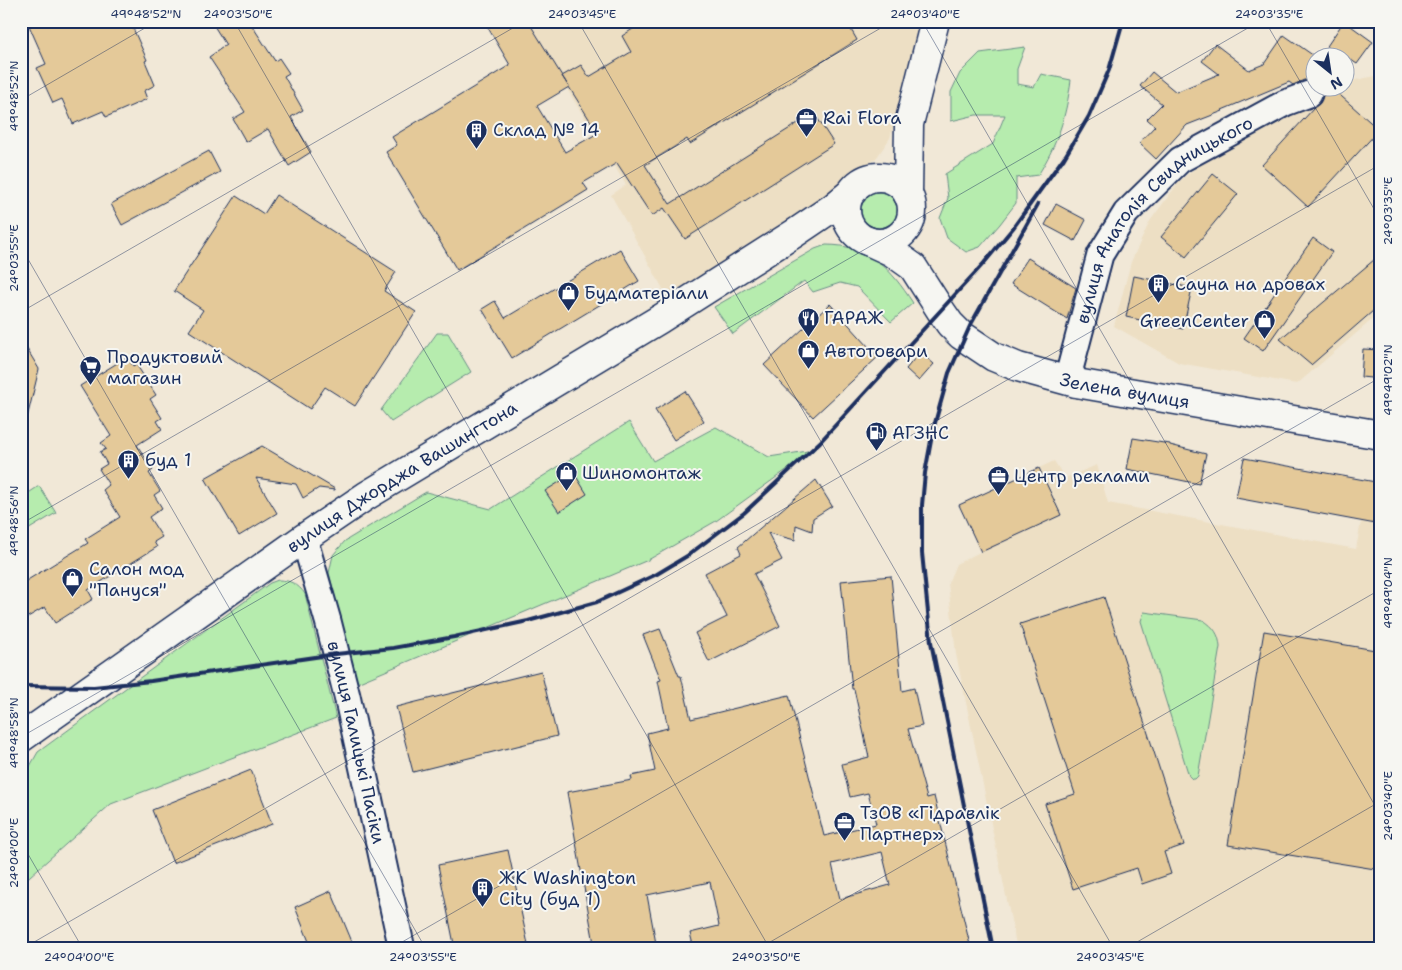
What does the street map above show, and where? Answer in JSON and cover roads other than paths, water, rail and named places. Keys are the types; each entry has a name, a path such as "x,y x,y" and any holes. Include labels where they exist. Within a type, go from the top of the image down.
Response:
{"main road":[{"path":"908,195 909,124 934,21"},
{"path":"862,185 882,178 893,180 902,186 912,206 910,222 904,231 884,242 861,236 848,222 846,212 847,201 888,157 909,124"},
{"name":"вулиця Джорджа Вашингтона","path":"21,738 366,496 660,319 795,233 862,185"},
{"name":"Зелена вулиця","path":"910,222 913,267"},
{"name":"вулиця Джорджа Вашингтона","path":"795,233 844,230 861,236"},
{"name":"Зелена вулиця","path":"861,236 892,252 913,267 940,311 961,335 994,357 1018,367 1076,383 1381,435"}],"street":[{"name":"вулиця Анатолія Свидницького","path":"1076,383 1070,369 1100,255 1126,213 1180,160 1285,103 1304,96"},
{"name":"вулиця Галицькі Пасіки","path":"304,538 328,621 346,696 402,949"}],"railway":[{"path":"1063,160 1089,116 1109,70 1123,21"},
{"path":"21,686 94,687 393,648 528,621 597,602 657,574 687,556 744,513 820,442 984,263 1013,228 1065,156"},
{"path":"993,949 931,642 922,553 922,505 925,473 933,430 949,373 970,326 1038,204"}],"place":[{"name":"Rai Flora","path":"807,137"},
{"name":"Склад № 14","path":"477,149"},
{"name":"Сауна на дровах","path":"1159,303"},
{"name":"Будматеріали","path":"568,312"},
{"name":"ГАРАЖ","path":"808,337"},
{"name":"GreenCenter","path":"1265,340"},
{"name":"Автотовари","path":"808,370"},
{"name":"Продуктовий магазин","path":"91,386"},
{"name":"АГЗНС","path":"876,452"},
{"name":"буд 1","path":"129,479"},
{"name":"Шиномонтаж","path":"566,492"},
{"name":"Центр реклами","path":"998,495"},
{"name":"Салон мод \"Пануся\"","path":"73,598"},
{"name":"ТзОВ «Гідравлік Партнер»","path":"844,842"},
{"name":"ЖК Washington City (буд 1)","path":"483,907"}]}
